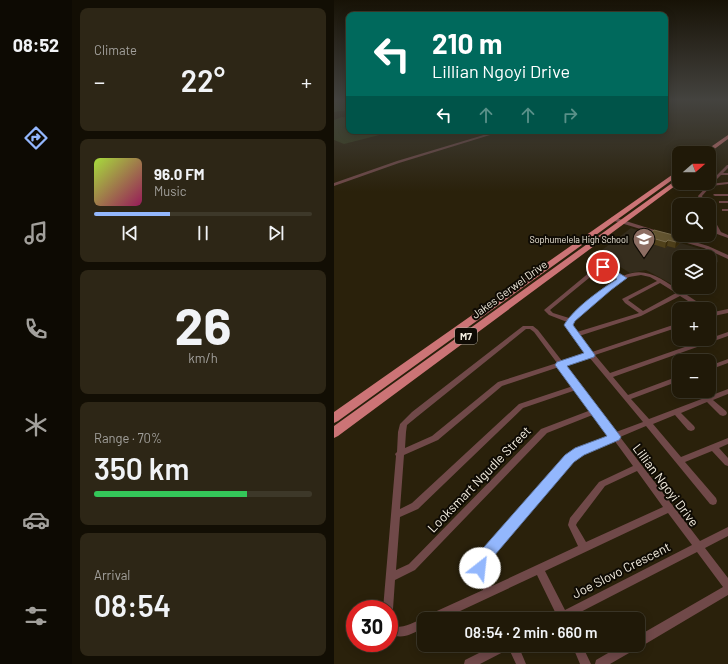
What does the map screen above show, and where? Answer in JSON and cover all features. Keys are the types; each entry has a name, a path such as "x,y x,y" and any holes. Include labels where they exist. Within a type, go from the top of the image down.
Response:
{"highway":[{"path":"715,146 728,137"},
{"path":"716,153 728,144"},
{"name":"Jakes Gerwel Drive","path":"334,433 618,220 672,178"},
{"name":"Jakes Gerwel Drive","path":"334,418 618,220 672,185"}],"street":[{"path":"334,185 398,162 488,134"},
{"path":"716,178 728,166"},
{"path":"720,174 728,174"},
{"path":"701,198 700,196 710,184 726,183 728,189"},
{"path":"716,195 728,195"},
{"path":"720,202 728,202"},
{"path":"618,220 694,243 728,257"},
{"path":"716,228 719,233 728,237"},
{"path":"571,321 551,314 547,310 598,268 605,267 623,278"},
{"path":"672,288 644,273 623,278 608,288 571,321 569,327 590,355 713,501"},
{"path":"643,313 625,299 661,281"},
{"path":"575,335 643,313 679,294"},
{"path":"682,294 694,302"},
{"path":"716,313 728,311"},
{"name":"Lillian Ngoyi Drive","path":"389,600 399,454 402,432 406,421 522,328 528,327 534,329 728,586"},
{"path":"399,454 436,438 500,384 672,327"},
{"path":"609,376 728,334"},
{"path":"716,365 728,361"},
{"path":"626,398 672,381"},
{"path":"395,515 415,506 521,406 577,387"},
{"path":"489,592 480,568 482,560 570,458 580,451 728,391"},
{"path":"708,399 723,413"},
{"name":"Looksmart Ngudle Street","path":"390,577 412,567 544,431 595,411"},
{"path":"676,412 691,428"},
{"path":"679,461 728,441"},
{"path":"713,447 728,463"},
{"path":"584,548 572,525 573,521 602,484 638,467"},
{"path":"447,612 669,508"},
{"name":"Joe Slovo Crescent","path":"572,612 728,530"},
{"path":"539,569 558,612"},
{"path":"645,638 728,590"},
{"path":"398,633 417,626"},
{"path":"469,664 492,652"},
{"path":"516,652 521,664"},
{"path":"580,652 586,664"},
{"path":"600,664 620,652"}],"shaded area":[{"name":"Sophumelela High School","path":"631,228 672,240 672,242 677,242 704,250 672,250 672,284 646,270 630,273 598,253"},
{"name":"Sophumelela High School","path":"716,255 717,255 718,262 716,263"}],"green space":[{"path":"334,130 346,130 346,134 383,134 344,144 334,140"}],"building":[{"path":"654,230 672,235 672,241 668,240 666,242 652,238 655,234 651,233"}],"place":[{"name":"Sophumelela High School","path":"644,258"}],"route":[{"path":"480,568 482,560 574,454 615,437 560,365 590,355 568,325 572,319 608,288 623,278 603,267"}]}
